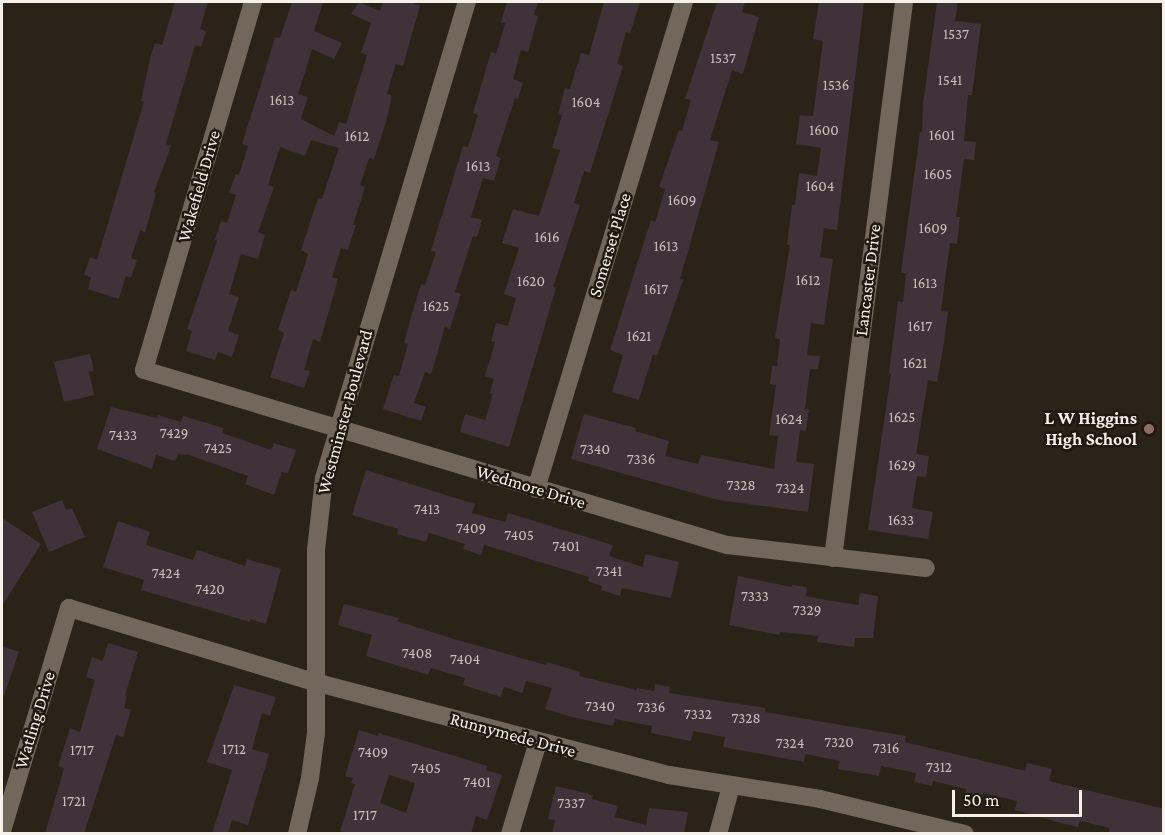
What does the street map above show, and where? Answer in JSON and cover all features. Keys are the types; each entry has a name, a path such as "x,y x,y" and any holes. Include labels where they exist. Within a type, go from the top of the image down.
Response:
{"street":[{"name":"Wakefield Drive","path":"144,370 253,2"},
{"name":"Westminster Boulevard","path":"297,834 310,778 316,733 318,683 316,550 324,478 467,2"},
{"name":"Somerset Place","path":"536,489 684,2"},
{"name":"Lancaster Drive","path":"833,558 904,2"},
{"name":"Wedmore Drive","path":"144,370 727,545 926,568"},
{"name":"Runnymede Drive","path":"69,608 318,683 669,776 820,799 965,834"},
{"name":"Watling Drive","path":"2,831 69,608"},
{"path":"510,834 538,742"},
{"path":"718,834 731,786"}],"building":[{"path":"175,2 208,2 200,29 206,31 201,47 195,45 166,144 171,146 154,192 156,193 145,232 140,230 131,258 137,260 131,278 126,276 119,299 88,289 91,277 84,275 90,257 97,260 144,102 141,101 151,55 155,43 162,45"},
{"path":"292,2 323,2 314,31 342,43 334,59 312,49 298,94 308,97 301,119 334,136 339,122 346,124 367,55 361,53 371,23 351,14 359,2 380,11 383,2 409,2 420,5 403,66 396,64 387,94 392,96 386,122 374,159 369,158 360,185 365,187 353,225 356,225 348,250 341,248 332,277 338,279 320,342 313,339 304,370 310,371 304,388 270,377 284,333 278,330 291,290 296,292 308,254 301,250 318,198 322,199 339,148 311,140 305,156 280,147 268,185 274,187 258,232 265,235 258,259 241,254 229,294 239,297 228,331 239,335 232,357 218,352 215,360 186,351 192,331 187,329 217,241 215,240 221,221 227,223 236,195 229,193 236,174 239,175 248,146 242,144 275,37 280,38"},
{"path":"507,2 538,2 534,15 538,16 528,52 521,50 513,79 523,83 518,99 515,98 496,156 501,158 494,181 483,178 471,217 482,220 477,237 473,236 455,292 461,294 450,329 445,327 431,374 425,372 414,403 426,407 421,421 383,409 394,375 399,376 408,344 404,343 411,317 421,284 425,285 436,252 431,251 463,146 468,147 478,115 473,113 491,52 496,54 505,23 501,22"},
{"path":"604,2 640,2 630,33 626,32 617,64 623,66 590,173 584,171 574,203 580,205 553,287 556,288 509,447 460,432 465,414 485,420 493,394 490,393 494,379 485,376 495,342 491,341 496,323 508,326 516,298 504,294 519,248 502,243 513,209 539,216 560,150 552,148 562,115 558,114 565,88 570,89 581,53 589,55"},
{"path":"717,2 745,2 742,12 759,17 743,74 732,70 710,140 719,142 680,279 683,280 657,356 653,354 639,400 612,392 623,355 610,350 651,220 655,222 665,189 659,187 679,130 682,131 691,100 685,99"},
{"path":"819,2 864,2 837,230 824,228 820,257 833,259 824,325 811,323 807,355 820,356 818,369 810,369 805,409 809,409 806,431 800,430 796,462 814,464 808,512 718,500 571,459 584,414 636,428 635,431 669,441 665,456 698,464 701,455 774,469 778,436 769,435 776,385 770,384 772,366 777,366 780,339 775,338 790,245 787,245 792,205 795,205 799,173 817,176 821,148 796,144 800,115 813,116 823,41 813,39"},
{"path":"937,2 958,2 955,21 981,24 972,95 968,95 964,141 976,142 974,160 964,159 956,217 960,217 957,244 950,243 941,311 948,312 943,349 937,382 928,380 916,454 929,456 926,477 917,476 912,508 933,512 928,539 868,530 891,374 889,373 898,301 903,302 906,273 901,273 920,132 922,132 923,104"},
{"path":"90,354 94,371 89,372 94,395 64,402 54,362"},
{"path":"111,407 157,418 158,415 181,422 183,416 224,428 222,433 271,450 274,443 296,450 288,473 282,472 274,495 245,484 248,476 189,455 178,454 175,461 156,455 152,469 97,449"},
{"path":"366,470 475,504 472,513 505,522 508,513 613,545 609,556 643,567 645,554 679,562 671,598 622,588 620,596 601,590 602,586 588,581 589,577 484,545 481,555 463,549 465,544 429,533 426,542 397,534 398,529 352,515"},
{"path":"62,500 66,510 72,508 85,537 49,552 32,512"},
{"path":"2,518 41,544 2,606"},
{"path":"118,521 150,532 146,545 193,560 197,550 245,566 247,559 281,569 266,624 250,619 250,622 141,590 144,580 103,567"},
{"path":"738,576 792,587 792,585 807,587 806,596 858,605 860,593 878,596 873,638 855,638 854,647 817,642 818,636 780,632 779,635 729,625"},
{"path":"344,604 399,618 397,621 454,639 546,665 547,662 580,672 579,676 637,690 637,688 654,691 655,684 670,687 669,693 766,708 765,712 906,736 905,742 1025,771 1027,763 1052,769 1049,781 1164,809 1164,834 1108,834 1110,828 1080,821 1078,827 1061,823 1015,810 1017,801 983,793 982,798 965,794 966,789 933,781 932,786 914,782 916,773 881,766 879,776 838,769 840,761 805,754 804,762 723,747 725,737 693,731 691,741 651,733 652,726 615,719 613,726 572,717 545,709 552,688 526,681 522,693 504,687 501,697 463,685 465,678 431,668 428,675 366,656 372,635 338,625"},
{"path":"108,643 138,652 125,696 127,696 124,708 131,710 123,737 116,735 84,834 45,834 64,768 58,766 70,728 80,732 95,680 86,677 92,657 103,661"},
{"path":"2,646 19,652 4,696 2,695"},
{"path":"234,685 276,697 270,716 262,713 252,749 269,754 248,825 232,820 228,834 212,834 232,770 207,762"},
{"path":"359,730 378,736 379,733 468,760 487,766 486,770 502,775 487,820 476,816 471,834 348,834 340,831 355,784 351,783 353,778 345,776","holes":["389,775 415,783 406,813 380,803"]},
{"path":"556,786 593,795 592,799 618,806 615,817 646,825 649,808 688,812 684,834 552,834 555,820 548,819"}],"place":[{"name":"L W Higgins High School","path":"1149,429"}]}
